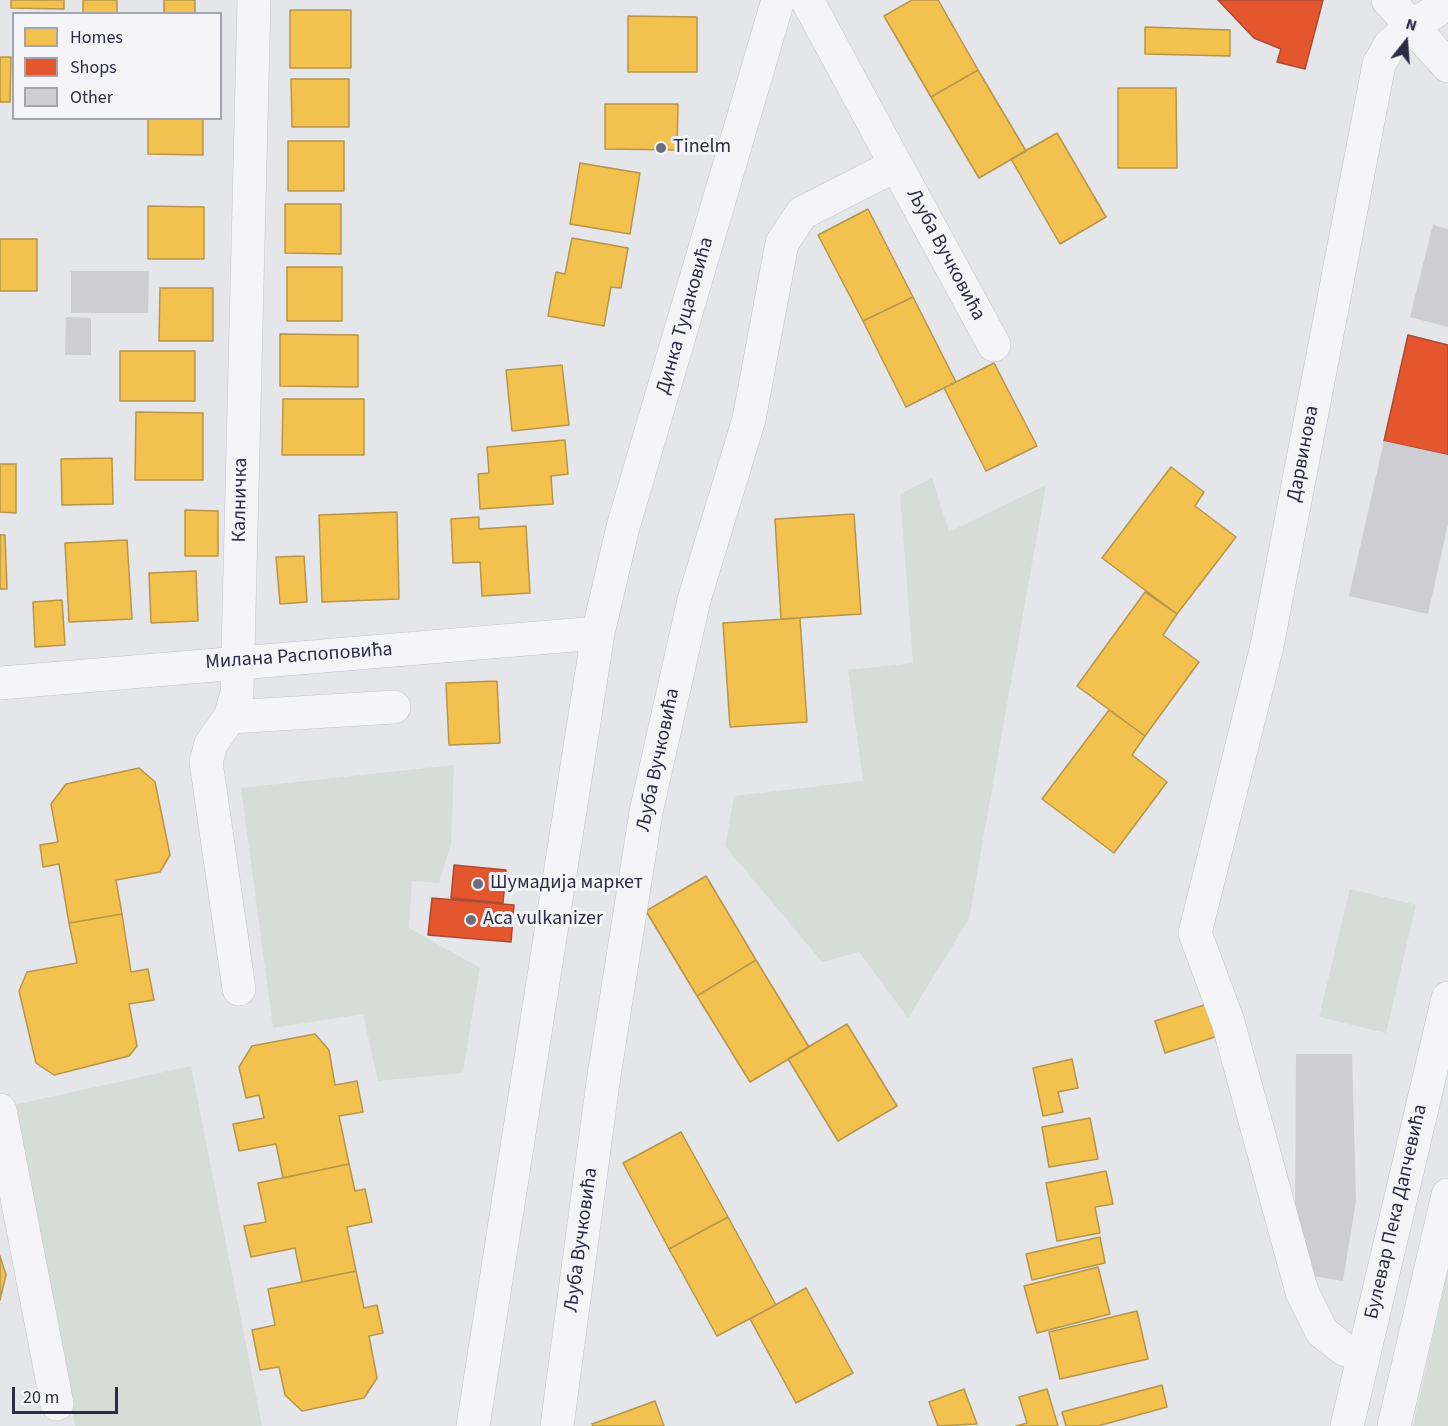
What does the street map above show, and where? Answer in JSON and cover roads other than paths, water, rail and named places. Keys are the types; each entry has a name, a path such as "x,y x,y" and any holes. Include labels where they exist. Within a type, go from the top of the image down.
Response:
{"street":[{"name":"Калничка","path":"239,989 206,762 211,744 236,705 254,0"},
{"name":"Динка Туцаковића","path":"598,633 623,527 778,0"},
{"name":"Љуба Вучковића","path":"807,0 994,345"},
{"path":"1388,0 1448,66"},
{"name":"Дарвинова","path":"1363,1356 1344,1349 1322,1332 1302,1292 1228,1022 1195,933 1268,646 1377,71 1390,45 1436,10 1445,0"},
{"name":"Љуба Вучковића","path":"556,1426 603,1082 646,812 694,600 749,419 782,243 802,213 896,165"},
{"name":"Милана Распоповића","path":"0,683 238,661 598,633"},
{"path":"473,1426 598,633"},
{"path":"230,717 394,707"},
{"name":"Булевар Пека Дапчевића","path":"1347,1426 1448,998"},
{"path":"0,1110 57,1404"},
{"path":"1394,1426 1448,1195"}],"place":[{"name":"Tinelm","path":"661,148"},
{"name":"Шумадија маркет","path":"478,884"},
{"name":"Aca vulkanizer","path":"471,920"}]}
